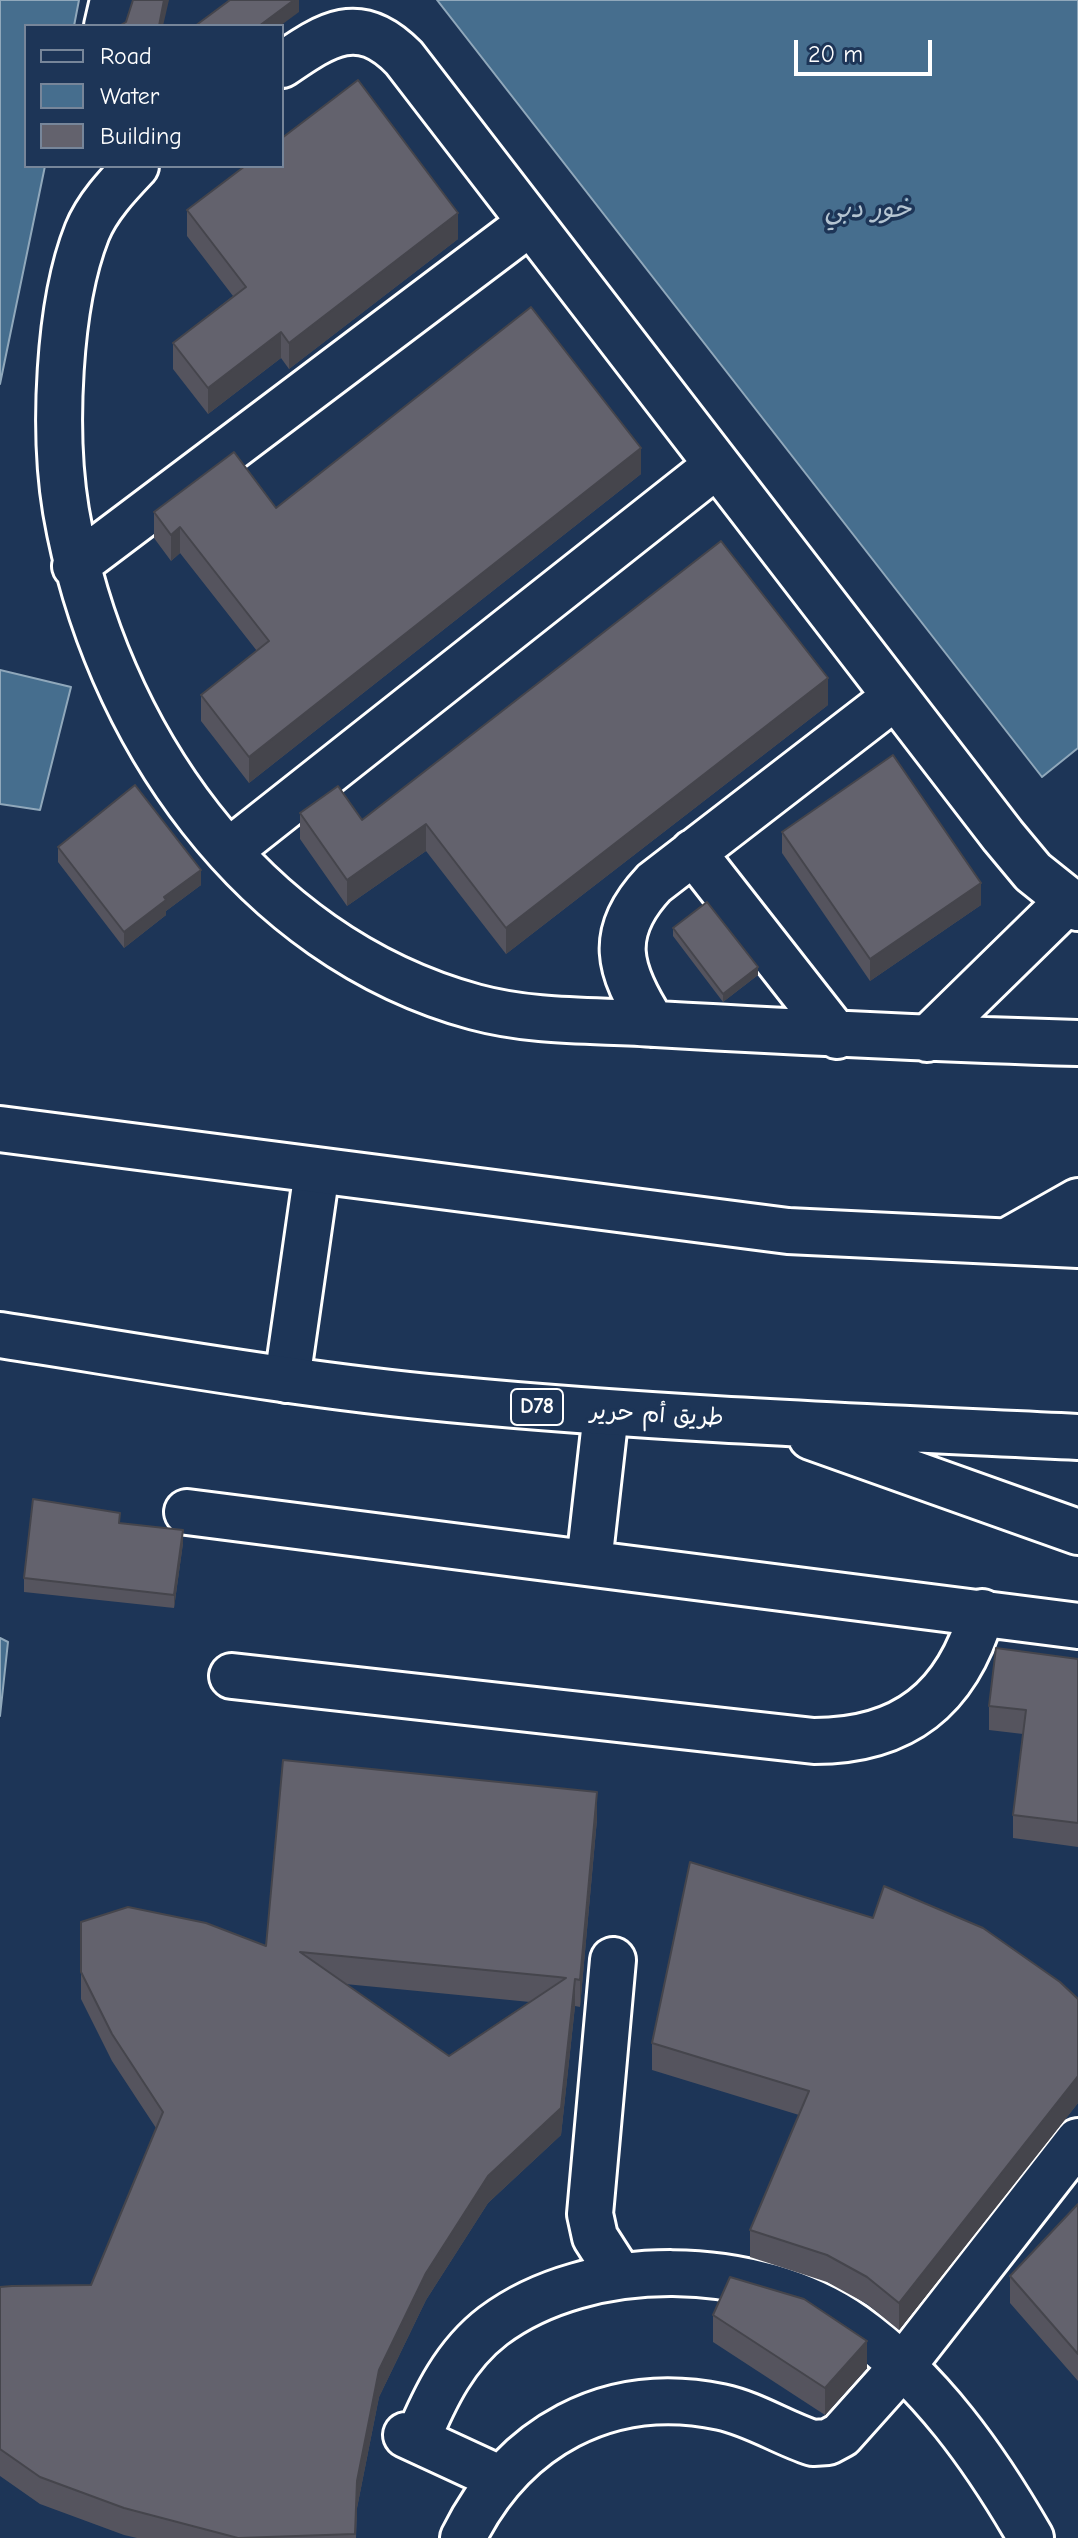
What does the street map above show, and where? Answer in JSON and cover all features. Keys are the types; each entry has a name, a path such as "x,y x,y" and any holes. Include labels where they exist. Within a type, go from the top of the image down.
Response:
{"main road":[{"path":"107,24 113,0"},
{"path":"284,64 361,16 377,36 404,58 1023,860 1073,905 927,1039"},
{"path":"116,174 87,231 63,349 58,422 63,495 75,566 100,645 134,719 177,788 270,895 316,932 367,964 420,990 477,1008 536,1019 837,1036 1078,1043"},
{"path":"75,566 530,223"},
{"path":"229,851 717,465"},
{"path":"653,1024 633,993 622,964 622,934 633,905 654,883 693,852 895,697"},
{"path":"693,852 837,1036"},
{"path":"14,1131 788,1231 1078,1245"},
{"path":"287,1380 317,1171"},
{"path":"1009,1240 1078,1201"},
{"name":"طريق أم حرير","path":"0,1335 287,1380 606,1413 1078,1437"},
{"path":"589,1563 606,1413"},
{"path":"767,1422 1078,1532"},
{"path":"187,1512 1078,1626"},
{"path":"232,1676 798,1739 847,1741 889,1729 935,1699 957,1674 973,1644 982,1612"},
{"path":"613,1960 590,2214 595,2237 620,2276"},
{"path":"463,2538 499,2478 529,2450 563,2428 601,2412 641,2403 682,2401 723,2407 813,2443 828,2442 841,2435 901,2368 1078,2141"},
{"path":"499,2478 412,2438 459,2360 491,2327 529,2303 571,2285 620,2276 669,2273 718,2276 765,2287 811,2304 853,2325 949,2414 998,2481 1031,2538"}],"water":[{"path":"0,0 79,0 74,24 24,24 24,168 45,168 0,384"},
{"name":"خور دبي","path":"437,0 1078,0 1078,748 1042,777"},
{"path":"0,670 71,687 40,810 0,804"},
{"path":"0,1638 8,1642 0,1716"}],"building":[{"path":"133,0 164,0 159,24 122,24 126,22"},
{"path":"230,0 294,0 262,24 198,24"},
{"path":"358,80 458,213 289,343 281,332 208,388 173,343 246,287 187,210 242,168 284,168 284,136"},
{"path":"531,307 641,448 249,757 201,695 269,641 180,527 171,535 154,512 234,452 276,508"},
{"path":"721,541 828,678 506,928 426,824 347,880 300,813 338,786 362,820"},
{"path":"893,755 981,883 870,959 782,832"},
{"path":"135,785 201,870 124,932 58,847"},
{"path":"707,902 758,967 723,994 673,928"},
{"path":"33,1499 120,1513 119,1523 183,1530 174,1595 24,1578"},
{"path":"996,1648 1078,1659 1078,1823 1013,1815 1026,1710 989,1706"},
{"path":"283,1760 597,1792 580,1980 575,1979 561,2108 488,2176 426,2273 379,2370 357,2481 355,2534 238,2538 124,2508 40,2477 0,2449 0,2287 91,2285 163,2112 112,2034 81,1972 81,1922 128,1907 206,1923 266,1946","holes":["300,1952 566,1978 449,2056"]},
{"path":"690,1862 873,1918 884,1886 983,1928 1060,1982 1078,1999 1078,2076 899,2303 867,2277 827,2255 750,2230 809,2091 652,2043"},
{"path":"1078,2204 1078,2354 1010,2276"},
{"path":"730,2277 804,2299 867,2341 825,2388 713,2315"}]}
